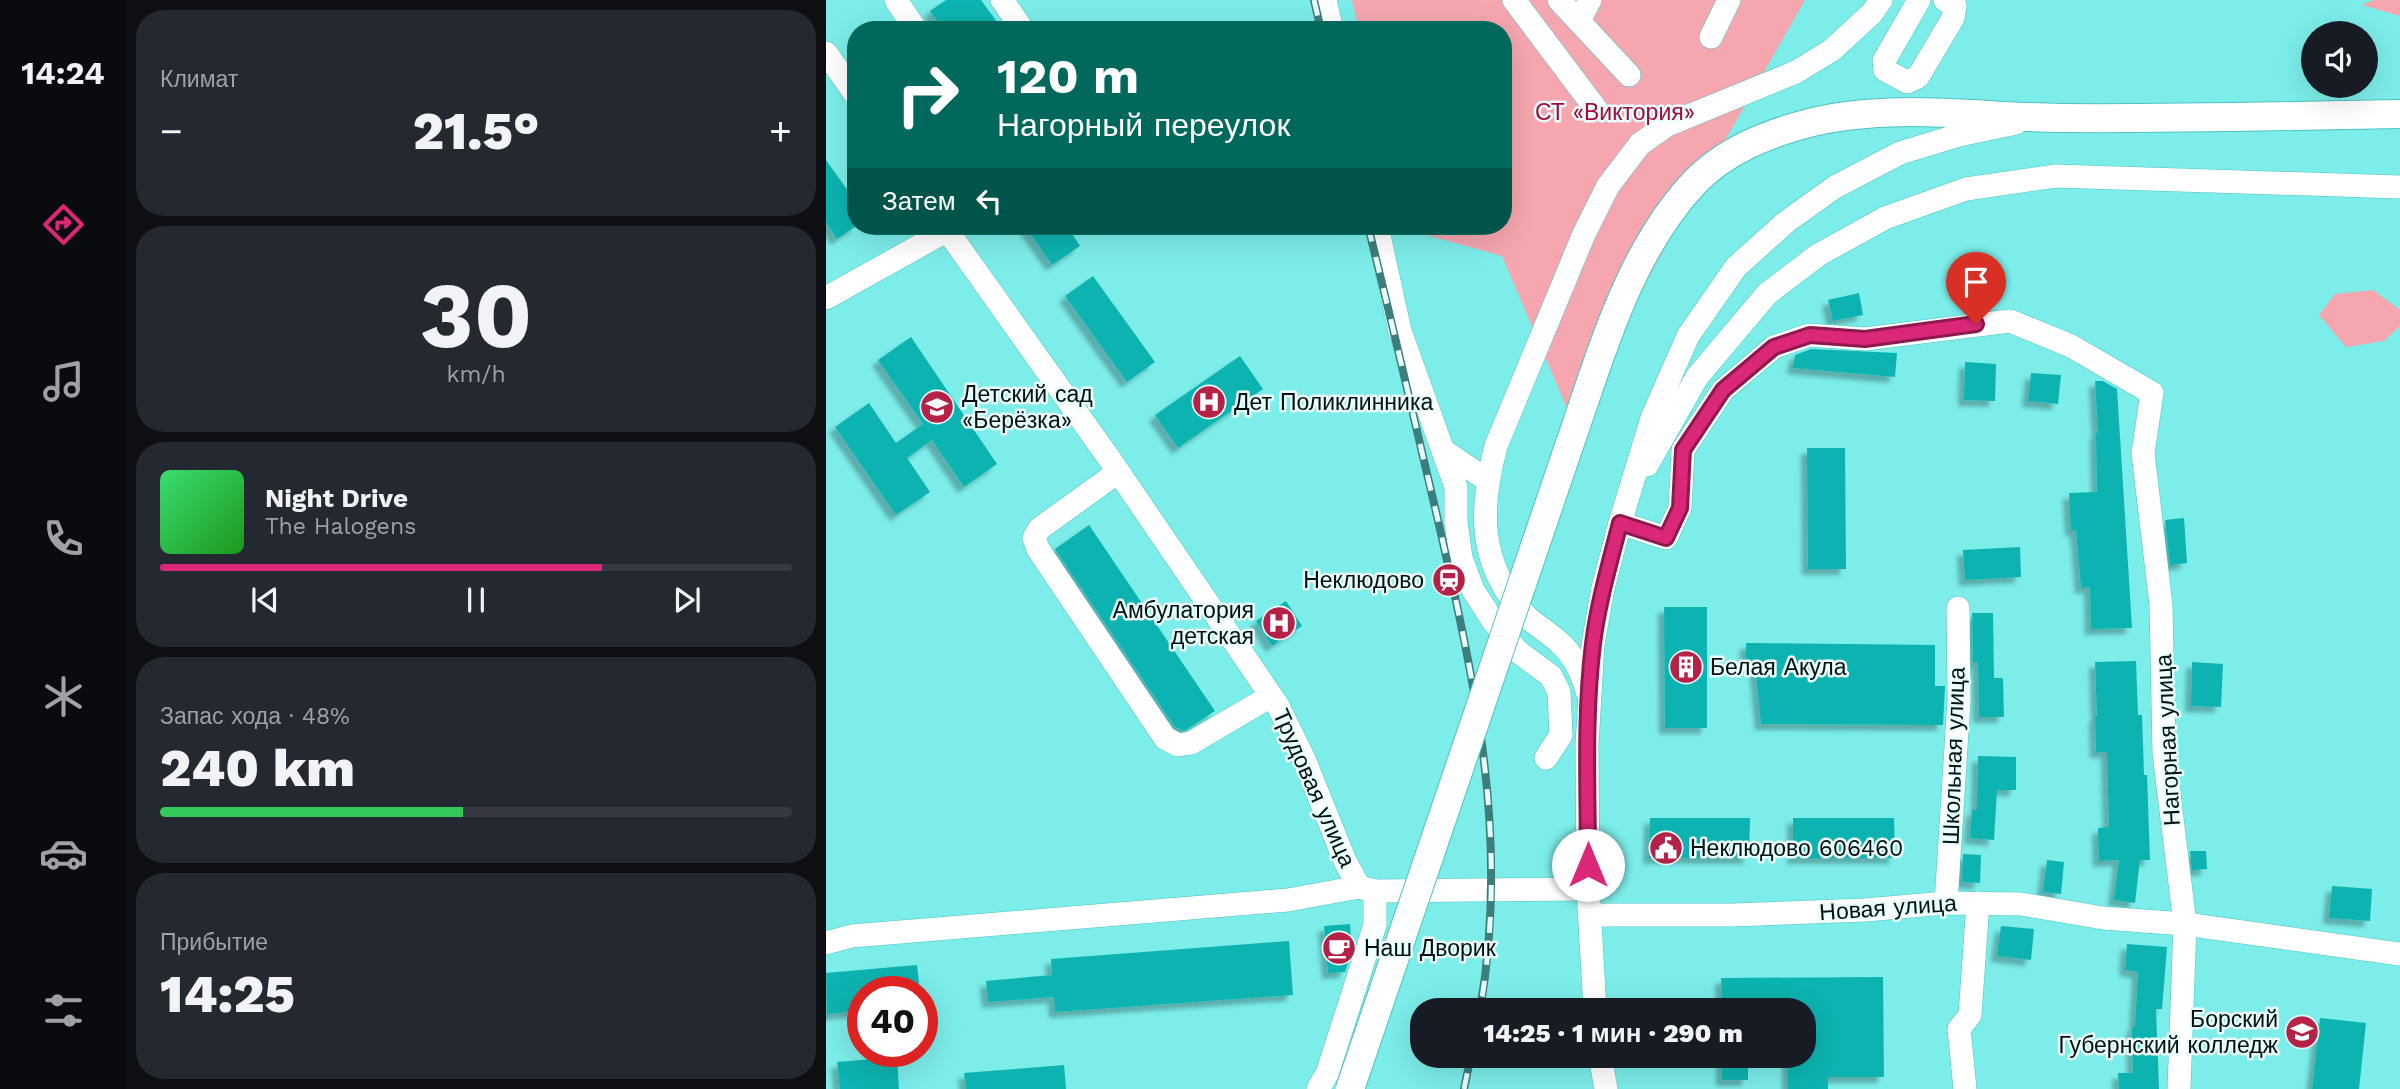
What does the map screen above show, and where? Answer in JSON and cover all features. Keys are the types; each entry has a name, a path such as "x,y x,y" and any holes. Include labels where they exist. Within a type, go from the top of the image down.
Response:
{"main road":[{"path":"1350,1089 1626,289 1657,229 1694,183 1735,150 1773,133 1815,121 1866,114 1929,113 2060,118 2400,114"}],"street":[{"path":"896,0 910,21"},
{"path":"1002,0 1017,21"},
{"path":"1325,0 1330,21"},
{"path":"1514,0 1596,109"},
{"path":"1559,0 1629,75"},
{"path":"1579,21 1590,0"},
{"path":"1711,37 1729,0"},
{"path":"1919,0 1884,61 1885,70 1907,82 1918,77 1952,18 1955,6 1945,0"},
{"path":"1590,697 1581,669 1563,645 1527,617 1499,579 1486,545 1485,509 1496,446 1584,234 1608,186 1640,144 1667,125 1796,72 1832,50 1877,6 1902,28"},
{"path":"826,54 847,83"},
{"path":"1594,998 1588,889 1587,745 1593,644 1603,588 1651,418 1688,336 1736,267 1786,222 1835,187 1900,153 1991,128 2060,118"},
{"path":"1628,498 1697,377 1767,294 1818,255 1885,218 1966,189 2056,176 2400,187"},
{"path":"826,298 935,235"},
{"name":"Трудовая улица","path":"955,235 1271,696 1304,759 1345,861 1367,889 1588,889"},
{"path":"1379,235 1400,331 1456,487 1456,522 1461,558 1473,590 1517,651 1551,676 1559,692 1561,735 1546,758"},
{"name":"Нагорная улица","path":"1620,523 1666,538 1680,508 1683,450 1723,390 1774,347 1810,335 1865,339 2010,321 2071,345 2152,393 2143,453 2161,605 2164,753 2185,924 2179,1089"},
{"path":"1444,451 1488,480"},
{"path":"1118,472 1039,529 1034,538 1038,549 1165,738 1178,745 1191,743 1271,696"},
{"name":"Школьная улица","path":"1947,903 1959,700 1958,608"},
{"path":"1561,735 1587,745"},
{"path":"826,943 852,936 1288,901 1367,889 1375,925 1327,1074 1318,1089"},
{"name":"Новая улица","path":"1590,915 1733,915 1865,910 1947,903 2021,904 2090,916 2185,924 2400,954"},
{"path":"1965,1089 1959,1029 1970,1015 1978,903"},
{"path":"1592,1089 1596,1068"},
{"path":"1602,1068 1606,1089"}],"green space":[{"name":"СТ «Виктория»","path":"1352,0 1805,0 1683,214 1572,420 1502,256 1427,235 1512,235 1512,21 1357,21"},
{"path":"2374,0 2400,0 2400,16 2362,5"},
{"path":"2373,290 2400,310 2400,326 2384,341 2346,347 2319,315 2335,294"}],"building":[{"path":"946,0 981,0 996,21 937,21 930,11"},
{"path":"826,160 847,189 847,232 837,239 826,222"},
{"path":"1031,235 1073,235 1080,246 1052,265"},
{"path":"1093,276 1155,362 1127,382 1065,296"},
{"path":"1859,293 1863,315 1833,321 1828,300"},
{"path":"911,337 997,464 964,487 932,440 907,458 930,492 896,515 835,427 869,403 896,443 923,424 878,360"},
{"path":"1811,349 1897,353 1895,377 1793,368 1795,355"},
{"name":"Дет Поликлинника","path":"1240,356 1263,389 1178,448 1155,415"},
{"path":"1965,362 1996,364 1995,401 1964,400"},
{"path":"2031,373 2061,375 2058,404 2028,401"},
{"path":"2095,381 2103,381 2117,389 2132,628 2091,629 2090,587 2081,588 2076,530 2071,530 2069,493 2097,492"},
{"path":"1807,448 1845,448 1846,569 1808,569"},
{"path":"2184,518 2187,563 2170,565 2165,520"},
{"path":"1089,525 1215,711 1186,730 1175,727 1055,549"},
{"path":"2020,547 2021,577 1965,580 1963,550"},
{"name":"Амбулатория детская","path":"1286,601 1302,626 1272,646 1256,621"},
{"name":"Белая Акула","path":"1664,607 1707,607 1707,728 1665,728"},
{"path":"1972,613 1993,613 1994,678 2003,678 2004,717 1979,717 1978,662 1973,662"},
{"path":"1746,643 1935,645 1935,686 1945,686 1943,725 1761,724 1755,663 1746,662"},
{"path":"2136,661 2138,715 2142,715 2144,775 2147,775 2150,860 2140,860 2135,903 2114,900 2119,860 2099,861 2098,828 2109,827 2107,752 2096,752 2095,662"},
{"path":"2192,662 2223,664 2221,707 2191,706"},
{"path":"1978,756 2016,757 2016,790 1997,790 1994,840 1970,838 1972,810 1977,810"},
{"path":"1650,818 1750,818 1749,858 1649,858"},
{"path":"1793,818 1894,818 1895,858 1793,858"},
{"path":"2190,851 2206,851 2207,869 2192,870"},
{"path":"1963,854 1981,855 1980,883 1962,882"},
{"path":"2047,860 2064,862 2061,894 2043,892"},
{"path":"2332,886 2372,889 2370,921 2329,918"},
{"name":"Наш Дворик","path":"1350,924 1352,951 1345,972 1328,973 1324,926"},
{"path":"2001,926 2034,929 2031,960 1997,956"},
{"path":"1289,941 1293,995 1055,1012 1054,997 988,1002 986,981 1052,975 1051,959"},
{"path":"2127,944 2167,947 2162,1009 2156,1009 2159,1089 2119,1089 2118,1073 2133,1073 2132,1027 2135,1027 2138,972 2125,970"},
{"path":"917,965 918,976 847,976 847,1012 827,1014 826,973"},
{"path":"1883,977 1884,1077 1828,1077 1828,1089 1788,1089 1788,1068 1816,1068 1816,998 1722,998 1721,978"},
{"path":"2320,1018 2366,1023 2359,1089 2312,1089"},
{"path":"847,1061 847,1067 898,1067 899,1089 840,1089 837,1062"},
{"path":"1064,1065 1066,1089 966,1089 964,1073"},
{"path":"1722,1068 1748,1068 1748,1080 1722,1080"}],"railway":[{"path":"1314,0 1319,21"},
{"path":"1370,235 1451,578 1484,761 1490,822 1491,883 1488,946 1482,998"},
{"path":"1464,1089 1468,1068"}],"place":[{"name":"Дет Поликлинника","path":"1209,402"},
{"name":"Детский сад «Берёзка»","path":"937,407"},
{"name":"Неклюдово","path":"1449,580"},
{"name":"Амбулатория детская","path":"1279,623"},
{"name":"Белая Акула","path":"1686,667"},
{"name":"Неклюдово 606460","path":"1666,848"},
{"name":"Наш Дворик","path":"1339,948"},
{"name":"Борский Губернский колледж","path":"2302,1032"}],"route":[{"path":"1588,865 1587,745 1593,644 1603,588 1620,523 1666,538 1680,508 1683,450 1723,390 1774,347 1810,335 1865,339 1976,324"}]}
